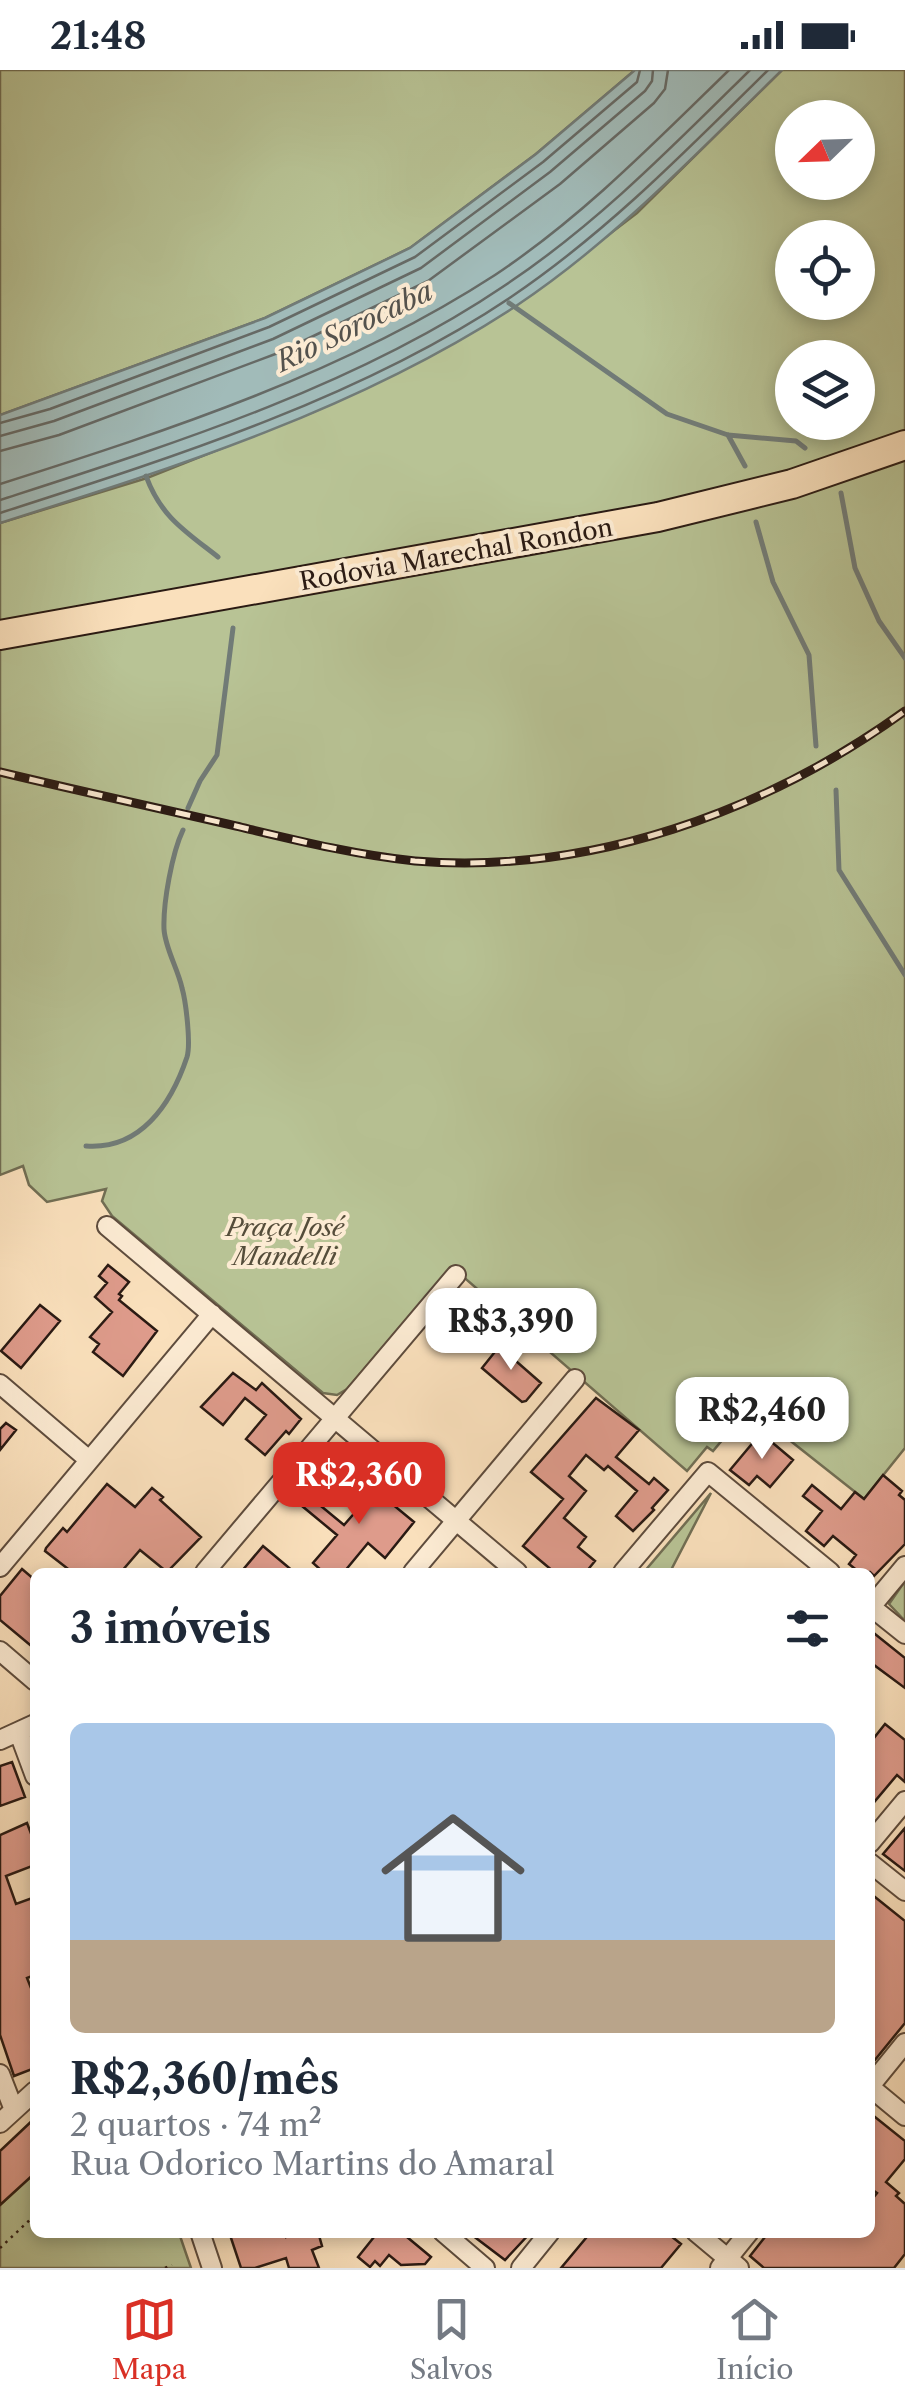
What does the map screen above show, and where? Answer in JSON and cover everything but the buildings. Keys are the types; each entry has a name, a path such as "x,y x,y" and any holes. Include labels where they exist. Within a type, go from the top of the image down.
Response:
{"main road":[{"name":"Rodovia Marechal Rondon","path":"0,635 658,518 792,484 905,445"}],"street":[{"path":"107,1226 512,1568"},
{"path":"207,1568 456,1275"},
{"path":"0,1566 212,1314"},
{"path":"416,1568 575,1379"},
{"path":"0,1384 89,1460"},
{"path":"626,1568 708,1472 825,1568"},
{"path":"875,1600 905,1566"},
{"path":"875,1610 905,1634"},
{"path":"0,1651 30,1677"},
{"path":"0,1740 27,1729"},
{"path":"875,1837 905,1801"},
{"path":"875,1867 905,1891"},
{"path":"875,2080 905,2043"},
{"path":"0,2074 7,2116"},
{"path":"875,2090 905,2116"},
{"path":"7,2116 30,2095"},
{"path":"202,2238 212,2268"},
{"path":"450,2238 485,2268"},
{"path":"521,2268 545,2238"},
{"path":"702,2238 729,2265 745,2238"}],"path":[{"path":"0,2248 30,2220"},
{"path":"166,2268 172,2265"}],"green space":[{"path":"0,70 635,70 536,154 410,248 265,318 0,415"},
{"name":"Praça José Mandelli","path":"782,70 905,70 905,1448 864,1499 749,1408 713,1451 707,1447 687,1471 452,1267 347,1389 337,1395 323,1393 112,1216 102,1201 106,1189 47,1202 29,1185 23,1166 0,1175 0,523 147,478 313,412 419,361 514,307 637,213"},
{"path":"711,1493 672,1568 647,1568"},
{"path":"905,1581 905,1621 889,1604"},
{"path":"30,2178 30,2238 181,2238 191,2268 0,2268 0,2205"}],"water":[{"name":"Rio Sorocaba","path":"635,70 782,70 587,253 516,306 456,343 266,432 0,523 0,415 265,318 410,248 536,154"}],"waterway":[{"path":"509,303 667,414 728,435 796,441 805,448"},
{"path":"728,435 745,466"},
{"path":"146,476 167,513 218,557"},
{"path":"841,493 855,568 879,621 905,658"},
{"path":"756,522 773,582 809,655 816,746"},
{"path":"188,808 217,755 233,628"},
{"path":"836,790 839,870 905,975"},
{"path":"86,1146 122,1141 151,1121 172,1092 187,1057 184,994 164,929 169,878 183,830"}],"railway":[{"path":"0,772 348,851 415,861 481,863 546,858 610,846 735,807 851,747 905,711"}]}
